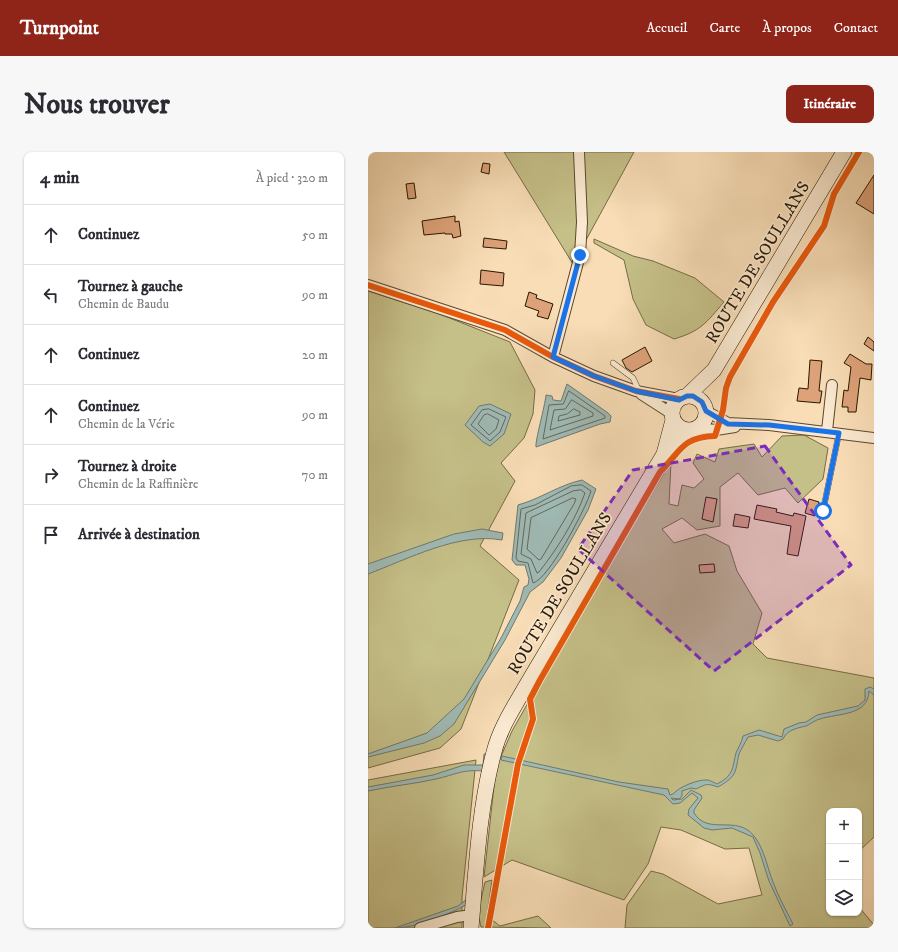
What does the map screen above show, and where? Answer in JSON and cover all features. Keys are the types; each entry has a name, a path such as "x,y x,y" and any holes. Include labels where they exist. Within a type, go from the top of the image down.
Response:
{"main road":[{"name":"ROUTE DE SOULLANS","path":"683,398 714,370 844,152"},
{"name":"ROUTE DE SOULLANS","path":"705,409 714,370"},
{"path":"683,398 698,399 705,409 704,421 694,429 681,428 672,417 674,405 683,398"},
{"name":"ROUTE DE SOULLANS","path":"472,922 486,787 493,754 509,715 519,697 664,454 672,417"},
{"name":"ROUTE DE SOULLANS","path":"664,454 694,429"}],"street":[{"path":"553,357 580,255 582,222 578,152"},
{"path":"368,285 505,330 553,357 594,376 638,391 683,398"},
{"path":"827,431 832,385"},
{"path":"638,391 672,417"},
{"path":"705,409 728,424 769,425 874,438"},
{"path":"694,429 716,430 747,425"},
{"path":"420,928 457,917 472,922"}],"lane":[{"path":"613,363 632,378 638,391"},
{"path":"823,511 839,433"}],"highlighted area":[{"path":"765,446 851,565 714,671 578,549 633,470"}],"shaded area":[{"path":"504,152 634,152 573,264"},
{"path":"594,239 633,256 653,261 695,278 724,302 712,316 697,329 691,333 674,339 646,325 633,299 624,260 594,243"},
{"path":"368,291 437,313 510,342 535,390 533,414 524,438 501,463 515,481 480,546 519,580 461,729 440,748 368,768"},
{"path":"804,435 828,448 823,479 798,503 785,488 758,495 738,473 720,487 720,526 697,530 682,518 662,529 674,543 705,534 729,546 737,571 762,613 753,644 767,658 874,678 874,837 862,848 862,808 826,808 826,916 862,916 862,911 874,925 874,928 625,928 627,905 651,871 663,874 718,904 762,895 749,848 725,849 681,830 661,827 648,864 624,900 512,860 484,877 496,768 512,731 587,599 671,462 669,504 678,506 682,485 694,488 704,479 693,463 697,454 715,462 719,449 754,444 762,457 782,436"},
{"path":"476,760 462,897 462,928 368,928 368,780"},
{"path":"492,880 487,916 500,926 538,916 551,928 481,927 478,913 485,882"}],"water":[{"path":"567,384 608,413 611,416 610,422 600,424 536,447 546,395 552,396 553,400 561,401"},
{"path":"490,404 511,414 504,434 490,446 483,442 465,425 479,406"},
{"path":"582,480 596,489 588,510 561,558 543,582 530,592 505,640 454,724 440,736 424,743 368,757 368,754 427,733 464,699 501,638 520,601 524,587 528,585 529,579 525,565 516,565 512,560 518,505 565,485"},
{"path":"482,529 503,533 502,540 469,540 451,543 434,548 368,574 368,564 454,534"},
{"path":"870,687 874,689 874,695 869,691 864,705 851,712 818,720 790,731 783,739 778,741 758,735 748,737 739,754 734,774 729,780 718,787 707,785 696,789 691,788 682,791 682,796 679,799 671,798 673,800 682,799 691,790 701,795 702,798 694,810 694,813 700,820 715,825 739,826 754,836 760,846 782,903 793,924 790,926 769,881 753,837 732,828 712,830 704,828 688,815 689,809 698,798 692,793 680,803 673,804 664,795 501,760 502,756 619,782 668,789 670,795 684,786 694,782 708,780 717,784 727,778 733,767 736,753 743,736 759,730 782,737 784,729 806,722 817,715 858,706 865,700 865,689"},
{"path":"484,754 487,754 468,891 482,771 464,772 428,781 368,791 368,787 433,775 464,765 483,765"},
{"path":"467,899 466,905 441,917 412,926 395,928 458,906"}],"building":[{"path":"483,163 490,164 489,174 481,172"},
{"path":"874,175 874,214 856,203"},
{"path":"414,183 416,198 408,199 406,184"},
{"path":"455,216 455,222 459,221 461,236 453,238 452,234 445,233 424,235 422,221"},
{"path":"484,238 507,241 506,249 483,247"},
{"path":"481,270 504,273 503,286 480,284"},
{"path":"529,292 537,295 536,298 553,304 548,319 537,316 539,311 525,306"},
{"path":"868,337 874,342 874,351 864,344"},
{"path":"645,347 652,361 632,372 626,368 622,360"},
{"path":"850,354 866,364 872,364 871,380 860,378 856,412 848,412 848,407 842,407 844,390 848,391 851,367 844,363"},
{"path":"810,360 822,361 819,391 822,391 820,403 797,401 799,388 808,389"},
{"path":"706,497 717,499 713,522 702,519"},
{"path":"809,499 819,502 815,516 805,513"},
{"path":"757,505 777,509 776,512 793,516 794,513 806,516 798,556 787,554 791,526 754,519"},
{"path":"735,514 750,517 748,528 733,526"},
{"path":"714,564 715,572 700,573 699,565"}],"cycle path":[{"path":"488,928 518,764 533,719 530,699 660,472 683,446 689,442 695,439 715,436 723,410 726,388 730,377 773,302 824,226 834,194 859,152"},
{"path":"368,285 505,330 553,357 594,376 636,391 679,399"}],"route":[{"path":"580,255 553,357 594,376 636,391 679,400 687,396 693,396 702,402 706,411 728,424 769,425 839,433 823,511"}]}
